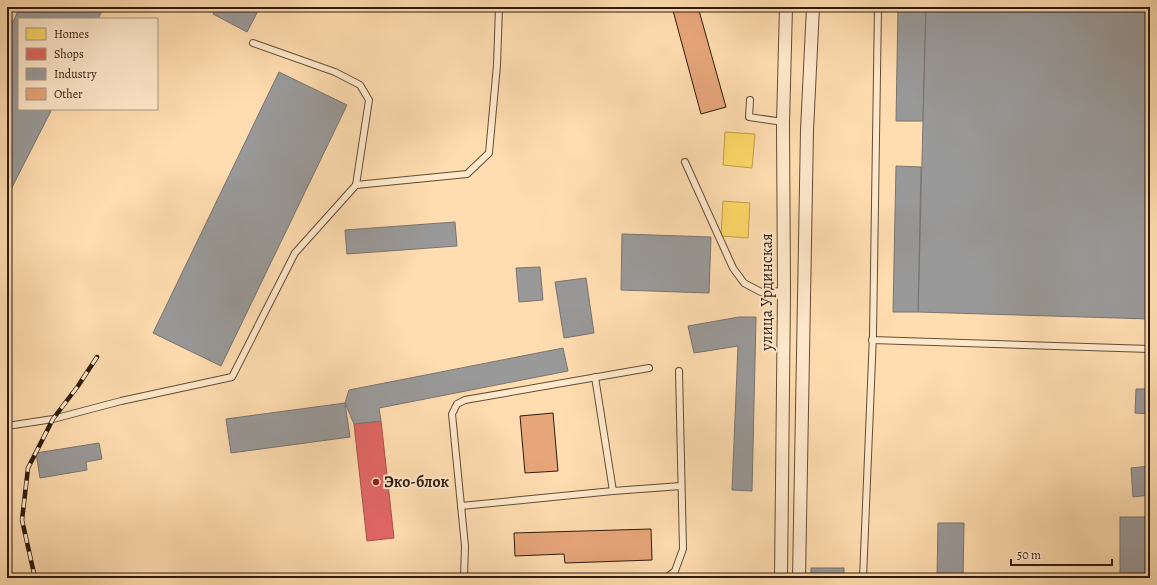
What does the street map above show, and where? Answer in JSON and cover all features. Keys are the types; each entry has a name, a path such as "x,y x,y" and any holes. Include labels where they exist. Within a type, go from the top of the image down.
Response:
{"street":[{"name":"улица Урдинская","path":"781,578 784,291 783,122 786,7"},
{"path":"799,578 807,130 813,7"}],"lane":[{"path":"356,185 467,174 489,153 497,64 499,7"},
{"path":"863,578 872,340 878,7"},
{"path":"7,426 52,419 120,401 232,377 294,253 356,185 369,100 360,85 335,72 253,43"},
{"path":"750,100 749,117 783,122"},
{"path":"685,162 733,268 744,283 762,292 784,291"},
{"path":"872,340 1150,349"},
{"path":"464,578 465,546 452,414 457,404 465,400 649,368"},
{"path":"666,578 675,571 683,550 679,371"},
{"path":"595,377 613,491"},
{"path":"461,506 613,491 682,486"}],"building: Homes":[{"path":"725,132 755,134 752,168 723,165"},
{"path":"723,201 750,203 748,238 721,236"}],"building: Shops":[{"path":"381,421 394,538 367,541 354,424"}],"building: Industry":[{"path":"20,7 104,7 98,18 18,18 18,110 51,110 7,197 7,34"},
{"path":"217,7 260,7 247,32 213,14"},
{"path":"898,7 926,7 923,121 896,121"},
{"path":"926,7 1150,7 1150,319 918,312"},
{"path":"279,72 347,105 221,366 153,333"},
{"path":"896,166 921,167 918,312 893,312"},
{"path":"455,222 457,246 347,254 345,230"},
{"path":"622,234 711,237 709,293 621,290"},
{"path":"540,267 543,300 519,302 516,268"},
{"path":"586,278 594,333 564,338 555,282"},
{"path":"739,317 756,317 752,491 732,490 738,346 694,353 688,326"},
{"path":"563,348 568,371 379,408 381,421 354,424 345,403 349,390"},
{"path":"1136,389 1150,389 1150,414 1135,413"},
{"path":"345,403 350,437 231,453 226,419"},
{"path":"99,443 102,459 86,462 87,470 40,478 36,453"},
{"path":"1150,466 1150,495 1133,497 1131,468"},
{"path":"1120,517 1150,517 1150,578 1120,578"},
{"path":"938,523 964,523 963,578 937,578"},
{"path":"811,568 844,568 844,578 811,578"}],"building: Other":[{"path":"672,7 698,7 726,107 701,114"},
{"path":"553,413 558,471 525,473 520,416"},
{"path":"651,529 652,560 565,563 564,554 515,556 514,533"}],"railway":[{"path":"35,578 22,520 28,468 53,419 78,386 97,357"}],"place":[{"name":"Эко-блок","path":"376,482"}]}
